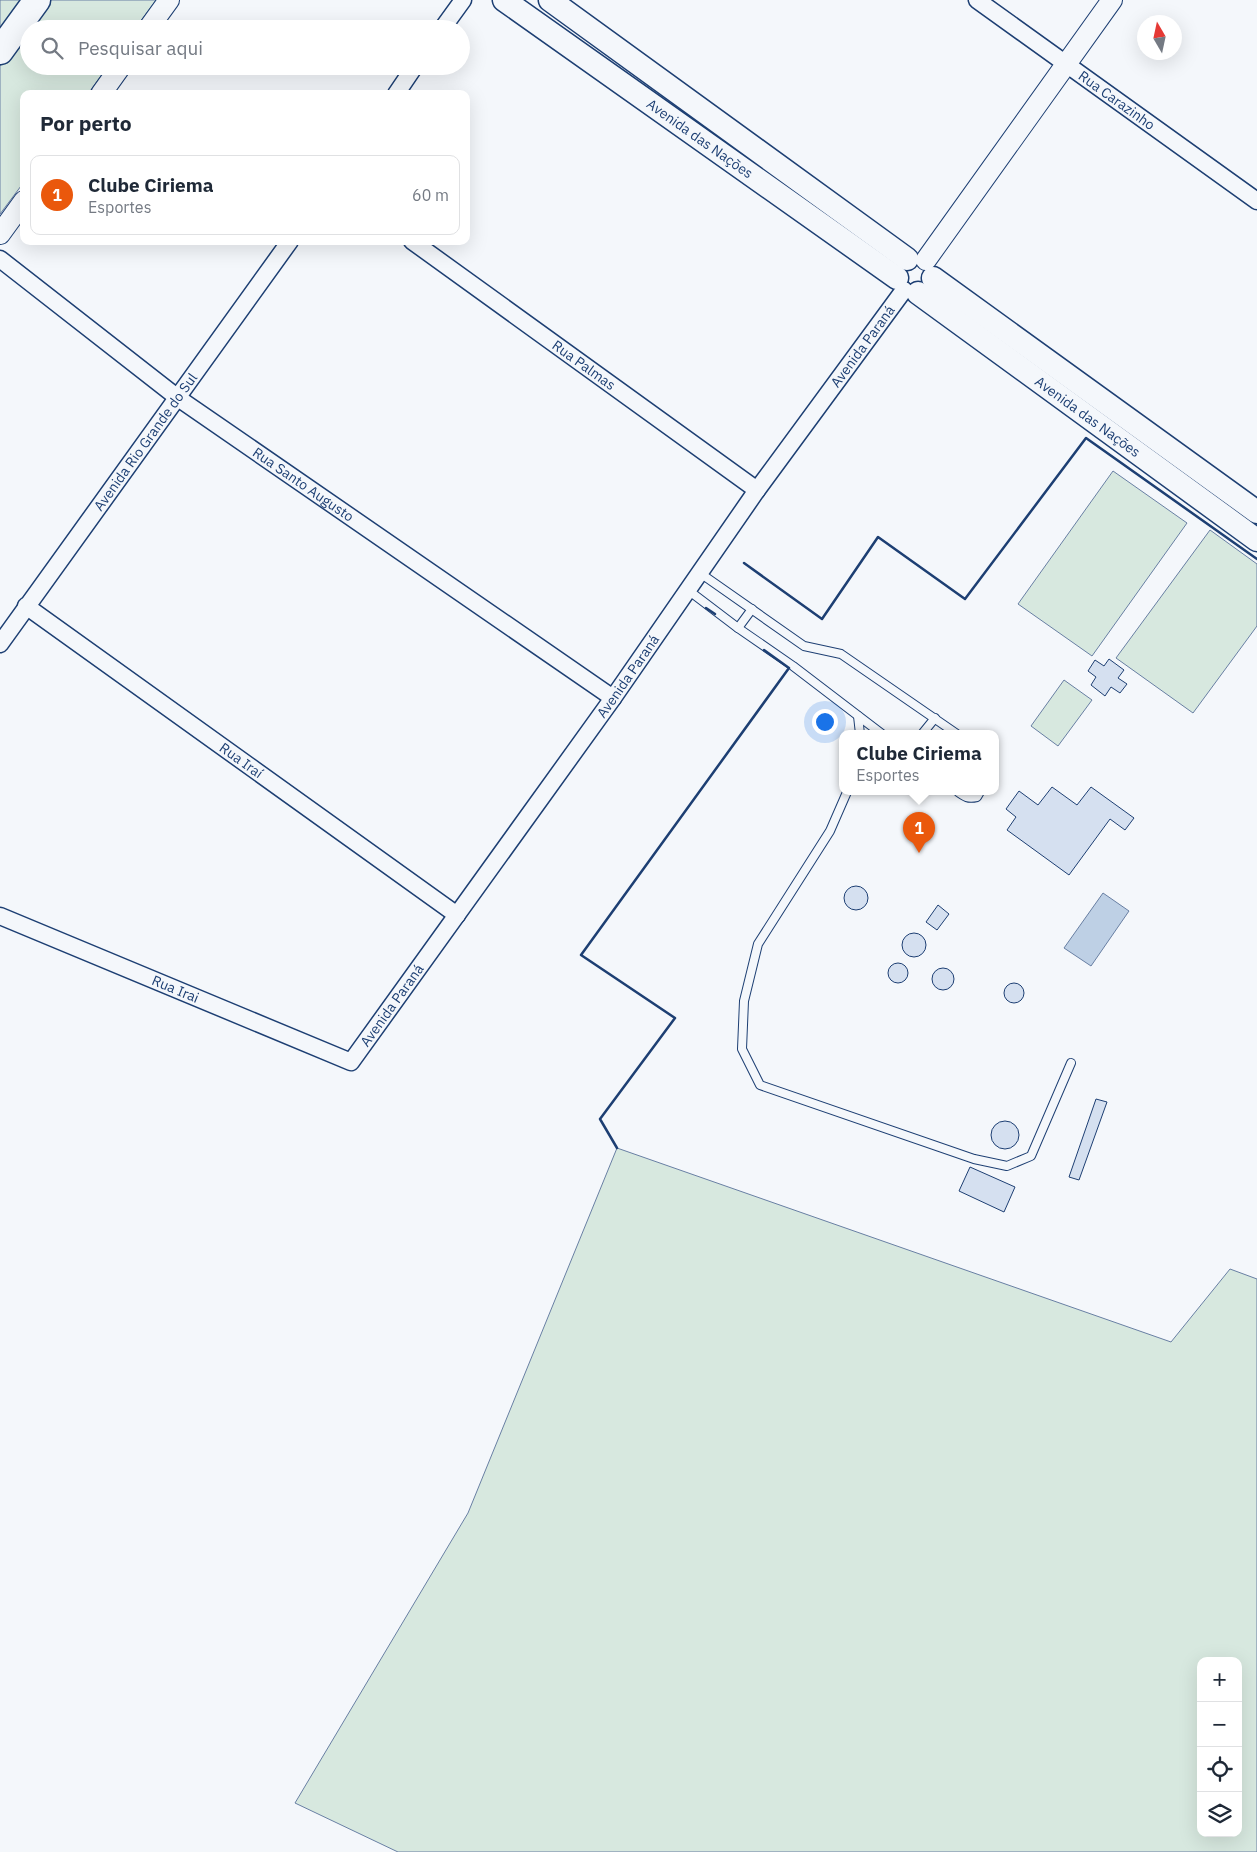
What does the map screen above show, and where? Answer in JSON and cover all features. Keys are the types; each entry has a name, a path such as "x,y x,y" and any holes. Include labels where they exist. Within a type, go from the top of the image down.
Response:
{"highway":[{"path":"22,20 37,0"},
{"path":"0,51 20,23"}],"main road":[{"name":"Avenida das Nações","path":"504,0 1257,512"},
{"name":"Avenida das Nações","path":"550,0 1257,540"}],"street":[{"path":"155,20 169,0"},
{"path":"449,20 463,0"},
{"name":"Rua Carazinho","path":"977,0 1257,202"},
{"name":"Avenida Paraná","path":"351,1062 613,698 758,490 914,277 1112,0"},
{"path":"104,90 115,75"},
{"path":"399,90 410,75"},
{"path":"0,234 20,206"},
{"name":"Avenida Rio Grande do Sul","path":"0,644 287,245"},
{"name":"Rua Palmas","path":"418,245 758,490"},
{"name":"Rua Santo Augusto","path":"0,259 178,398 613,698"},
{"name":"Rua Iraí","path":"26,606 457,916"},
{"name":"Rua Irai","path":"0,916 351,1062"}],"lane":[{"path":"700,573 804,646 841,654 951,730"},
{"path":"688,590 793,666 877,730"},
{"path":"738,628 752,609"},
{"path":"858,716 860,730"},
{"path":"925,730 934,718"},
{"path":"846,795 830,831 758,944 744,1001 742,1050 760,1085 974,1159 1007,1166 1031,1156 1071,1064"},
{"path":"962,795 971,798 978,795"}],"shaded area":[{"path":"0,0 21,0 0,29"},
{"path":"49,0 156,0 142,20 34,20"},
{"path":"20,39 20,75 102,75 91,90 20,90 20,187 0,214 0,66"},
{"path":"1113,471 1187,523 1092,656 1018,604"},
{"path":"1210,530 1257,564 1257,626 1193,713 1116,658"},
{"path":"1064,680 1092,700 1058,746 1031,726"},
{"path":"617,1148 1171,1342 1230,1269 1257,1279 1257,1852 398,1852 295,1803 468,1513"}],"water":[{"path":"1103,893 1129,911 1091,966 1064,948"}],"building":[{"path":"1109,659 1124,670 1118,678 1127,684 1120,693 1111,687 1105,696 1091,685 1096,677 1088,671 1095,660 1104,666"},
{"path":"1052,787 1077,805 1091,787 1134,818 1125,830 1110,819 1069,875 1007,830 1016,817 1006,809 1019,791 1038,805"},
{"path":"856,886 864,890 868,898 864,906 856,910 848,906 844,898 848,890"},
{"path":"938,905 949,914 937,930 926,922"},
{"path":"914,933 923,936 926,945 923,954 914,957 905,954 902,945 905,936"},
{"path":"894,963 902,963 908,969 908,977 902,983 894,983 888,977 888,969"},
{"path":"943,968 951,971 954,979 951,987 943,990 935,987 932,979 935,971"},
{"path":"1014,983 1021,986 1024,993 1021,1000 1014,1003 1007,1000 1004,993 1007,986"},
{"path":"1096,1099 1107,1102 1079,1180 1069,1177"},
{"path":"1005,1121 1015,1125 1019,1135 1015,1145 1005,1149 995,1145 991,1135 995,1125"},
{"path":"970,1167 1015,1187 1004,1212 959,1191"}],"wall":[{"path":"744,563 822,619 878,537 965,599 1086,438 1257,559"},
{"path":"706,608 715,614"},
{"path":"617,1148 600,1119 675,1018 581,955 789,668 764,650"}],"place":[{"name":"Clube Ciriema","path":"919,853"}]}
